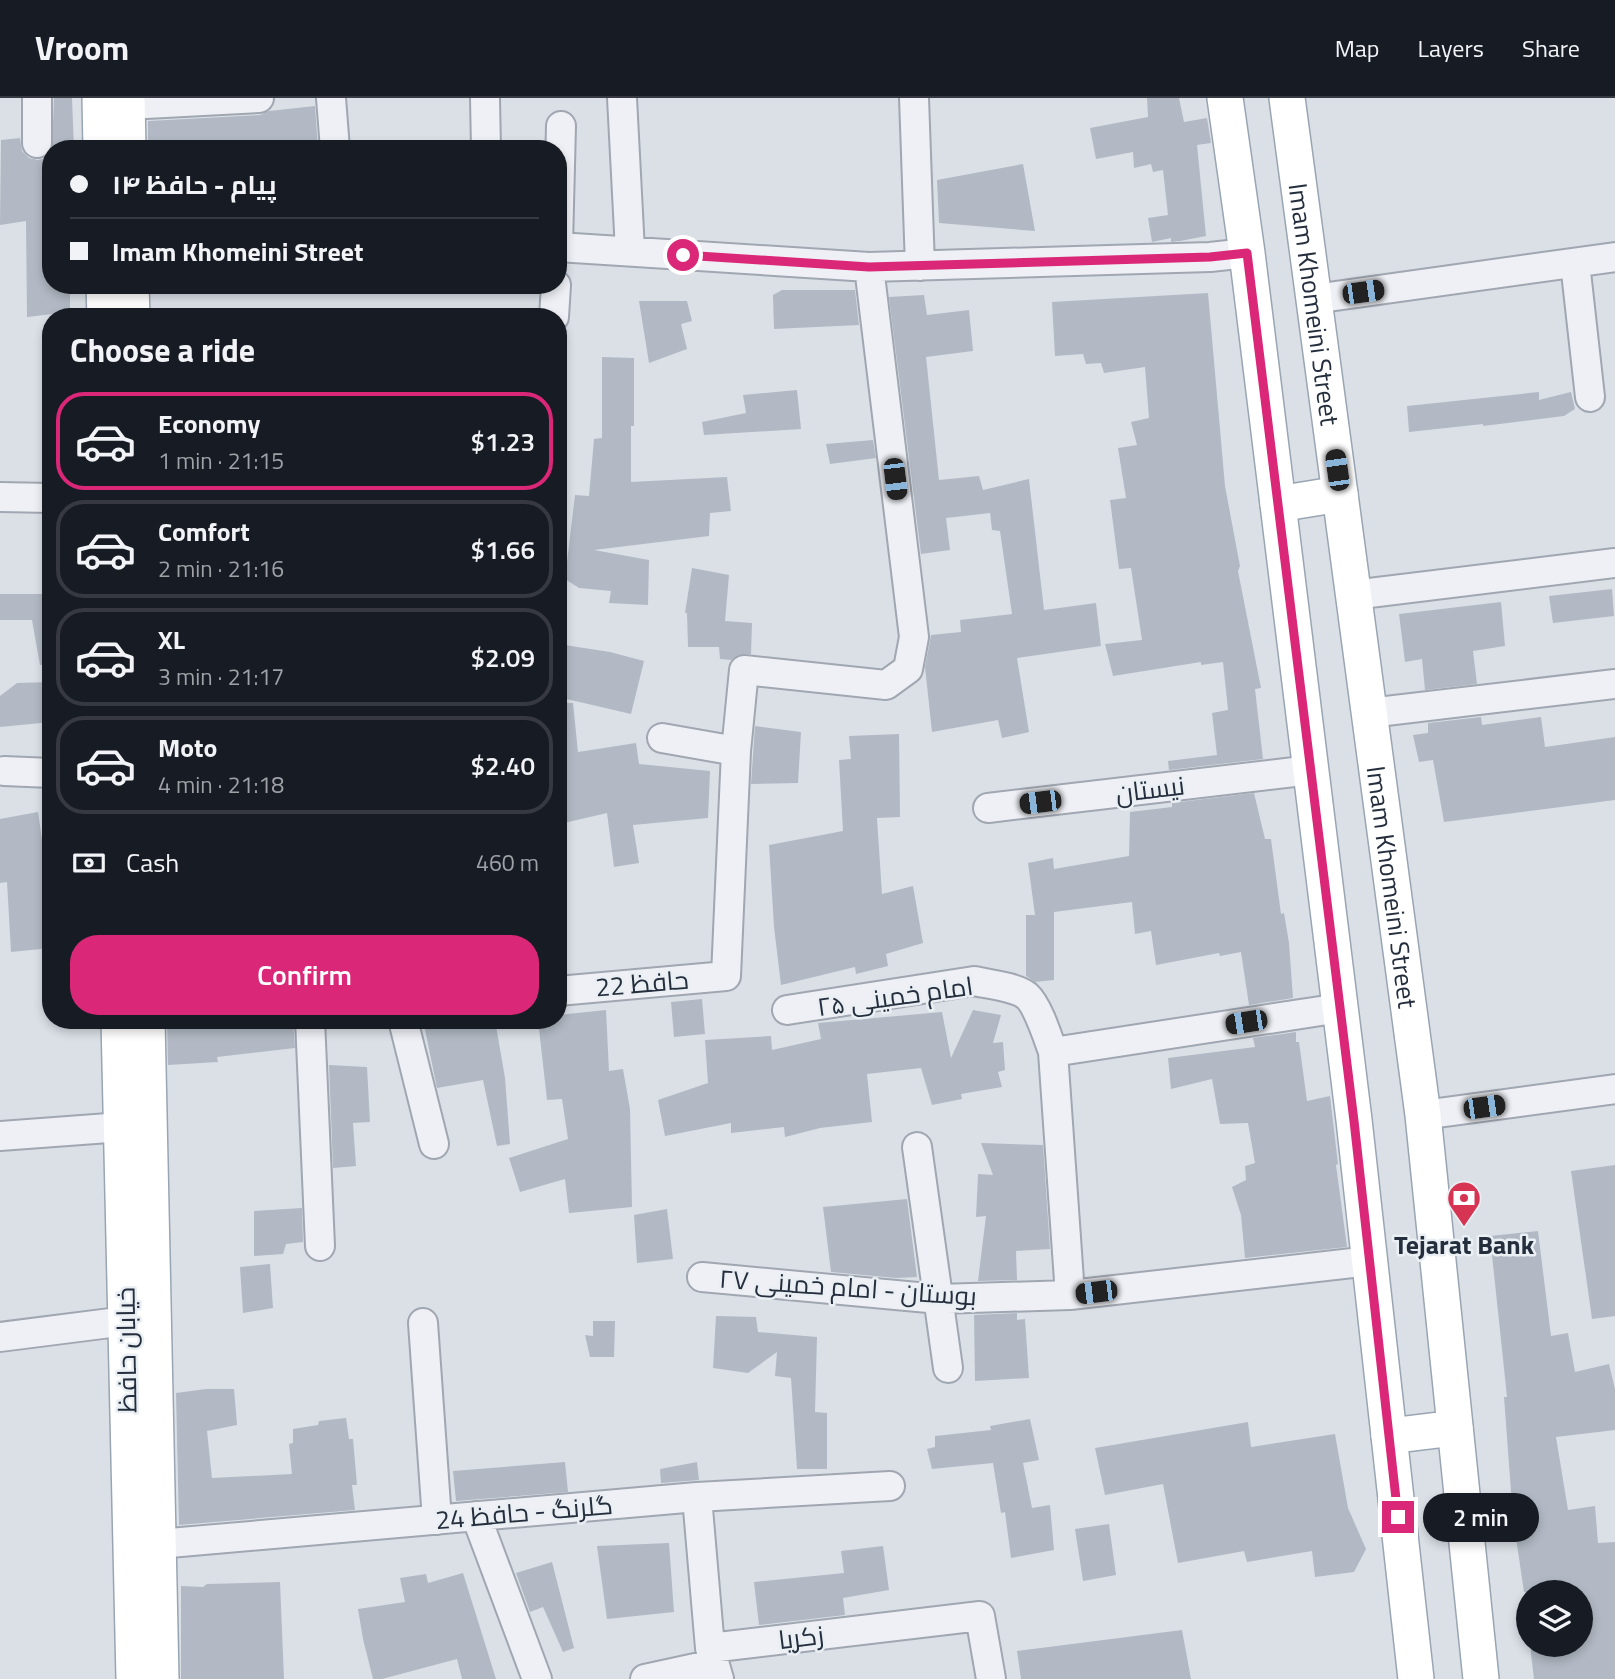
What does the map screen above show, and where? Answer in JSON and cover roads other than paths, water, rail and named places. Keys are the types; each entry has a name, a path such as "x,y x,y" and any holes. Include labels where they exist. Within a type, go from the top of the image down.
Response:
{"main road":[{"path":"1225,98 1247,253 1340,1008 1416,1679"},
{"name":"Imam Khomeini Street","path":"1287,98 1423,1115 1481,1679"},
{"path":"104,140 118,100"},
{"path":"118,100 126,140"},
{"path":"1278,504 1340,494"},
{"name":"خیابان حافظ","path":"119,1029 134,1679"},
{"name":"خیابان حافظ","path":"147,1029 161,1679"},
{"path":"1389,1436 1455,1428"}],"street":[{"path":"37,98 37,143"},
{"path":"118,100 259,98"},
{"path":"331,98 334,140"},
{"path":"485,98 486,140"},
{"path":"622,98 630,251"},
{"path":"914,98 920,267"},
{"path":"561,126 561,140"},
{"path":"567,246 869,267 1210,257 1247,253"},
{"path":"1314,299 1615,257"},
{"path":"1575,263 1590,397"},
{"path":"662,738 736,751 744,670 886,685 908,669 914,637 869,267"},
{"path":"0,497 42,498"},
{"path":"1353,595 1615,562"},
{"path":"1369,713 1615,684"},
{"name":"حافظ 22","path":"567,989 726,976 736,751"},
{"name":"نیستان","path":"988,808 1311,770"},
{"path":"4,771 42,773"},
{"name":"امام خمینی ۲۵","path":"788,1010 974,981 1027,996 1042,1021 1053,1052 1070,1295"},
{"path":"1053,1052 1340,1008"},
{"path":"310,1029 320,1246"},
{"path":"405,1029 434,1144"},
{"path":"1423,1115 1615,1089"},
{"path":"0,1136 121,1127"},
{"path":"918,1147 948,1368"},
{"name":"بوستان - امام خمینی ۲۷","path":"702,1277 939,1299 1070,1295 1370,1261"},
{"path":"0,1338 126,1321"},
{"path":"423,1323 437,1520"},
{"name":"گلرنگ - حافظ 24","path":"158,1544 697,1497 890,1486"},
{"path":"645,1679 714,1664 697,1497"},
{"path":"476,1516 537,1679"},
{"name":"زکریا","path":"714,1664 980,1616 991,1679"}],"place":[{"name":"Tejarat Bank","path":"1464,1228"}]}
